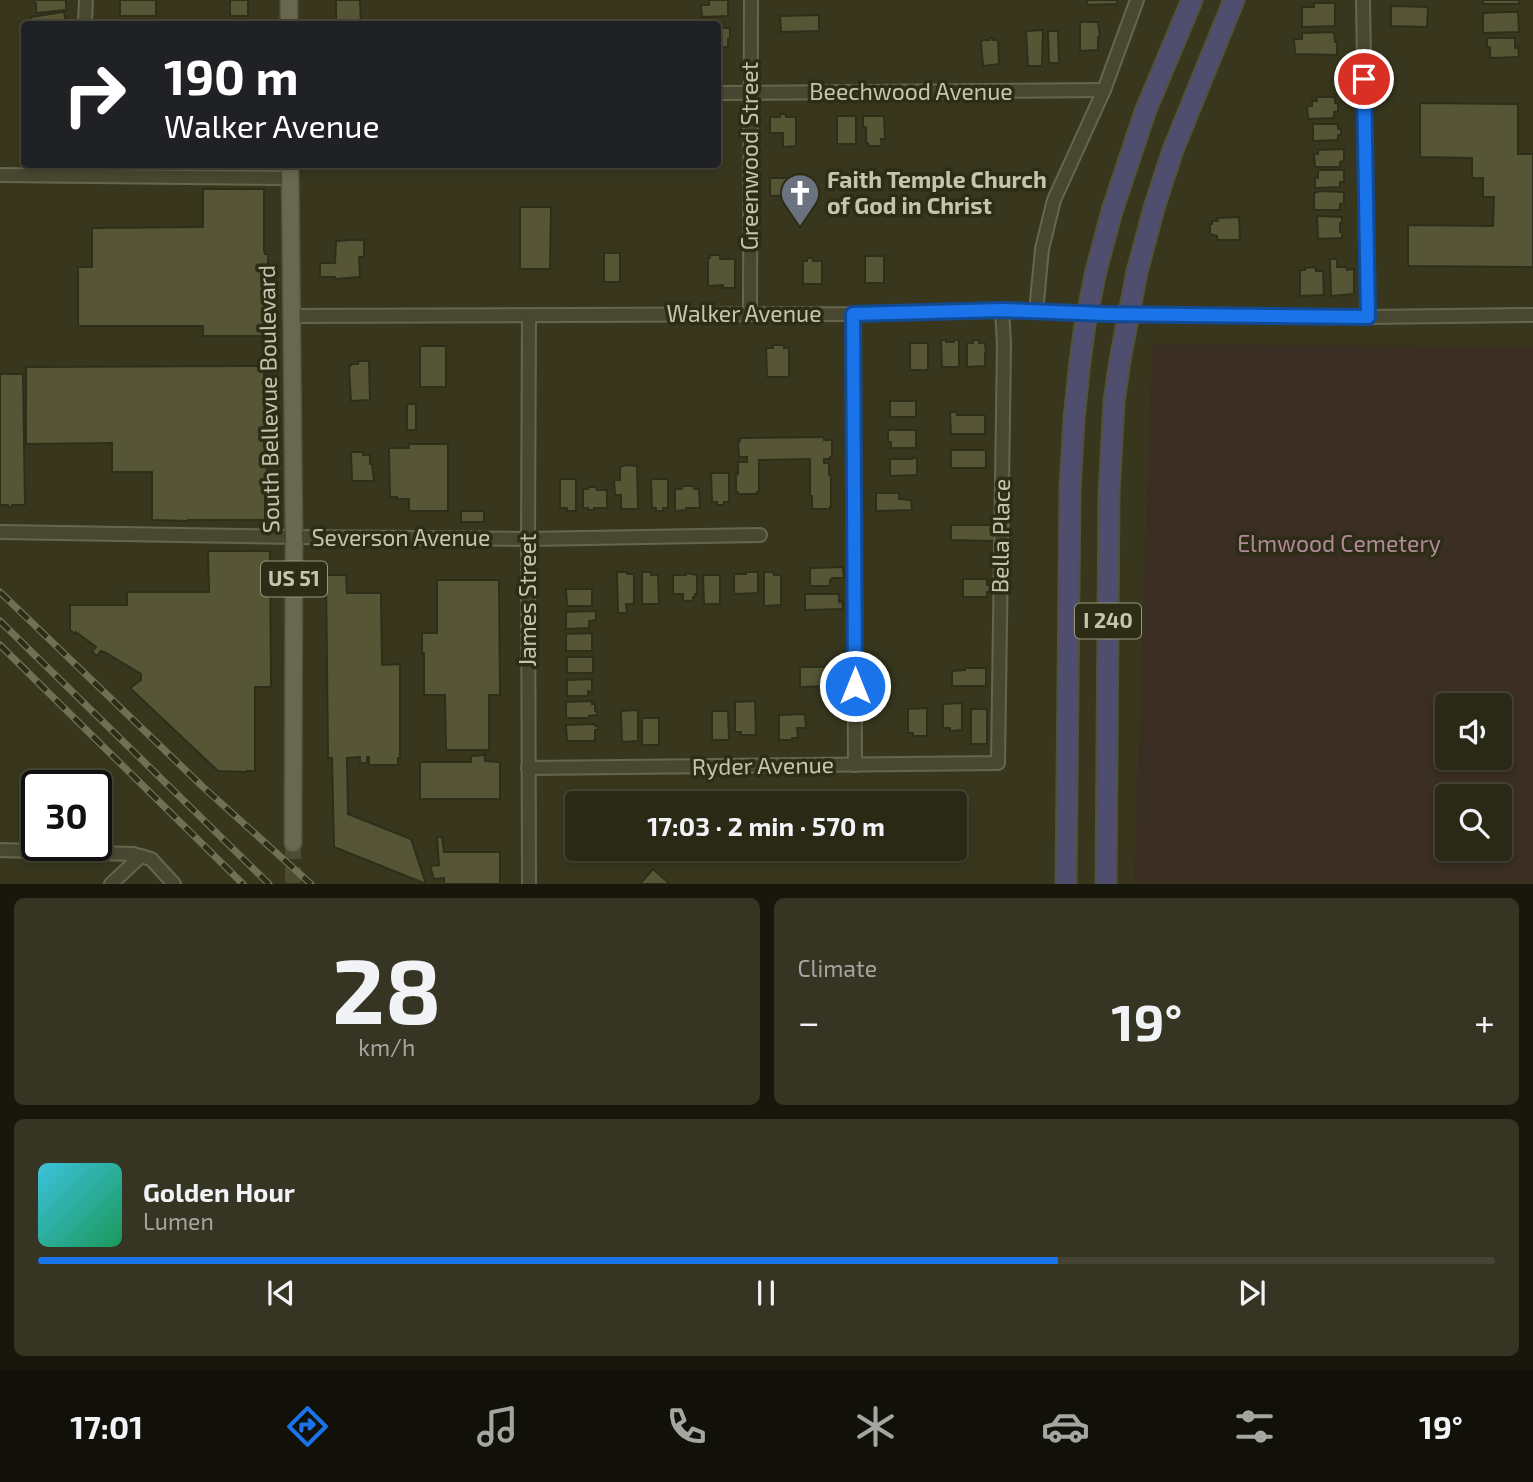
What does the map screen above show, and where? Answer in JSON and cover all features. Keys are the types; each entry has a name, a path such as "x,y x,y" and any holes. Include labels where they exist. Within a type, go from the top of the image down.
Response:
{"highway":[{"name":"I 240","path":"1066,884 1069,513 1073,419 1085,325 1112,211 1141,125 1192,0"},
{"name":"I 240","path":"1106,884 1109,493 1114,402 1120,360 1137,272 1151,219 1173,150 1234,0"}],"main road":[{"path":"289,0 289,21"},
{"name":"South Bellevue Boulevard","path":"290,172 294,537 293,843"}],"street":[{"path":"85,21 86,0"},
{"name":"Greenwood Street","path":"750,313 751,0"},
{"path":"1036,312 1042,249 1054,200 1104,90 1137,0"},
{"path":"1363,0 1368,317"},
{"name":"Beechwood Avenue","path":"721,93 1104,90"},
{"path":"0,175 80,171 290,172"},
{"name":"Walker Avenue","path":"290,316 853,314 1002,310 1368,317 1533,315"},
{"name":"Bella Place","path":"998,762 1004,344 1002,310"},
{"path":"853,314 855,765"},
{"name":"James Street","path":"529,316 530,884"},
{"name":"Severson Avenue","path":"1,532 528,539 760,535"},
{"name":"Ryder Avenue","path":"528,768 998,762"},
{"path":"0,850 133,854 151,859 174,884"},
{"path":"111,884 141,856"}],"green space":[{"name":"Elmwood Cemetery","path":"1152,345 1533,346 1533,883 1134,883"}],"building":[{"path":"34,0 66,0 66,10 36,13"},
{"path":"120,0 156,0 156,16 120,16"},
{"path":"230,0 248,0 248,16 230,16"},
{"path":"336,0 360,0 361,21 336,21"},
{"path":"709,0 728,0 728,16 702,17 701,5 709,5"},
{"path":"1087,0 1117,0 1117,4 1087,5"},
{"path":"1483,0 1519,0 1519,4 1483,4"},
{"path":"1314,3 1335,3 1335,26 1302,27 1302,7 1314,7"},
{"path":"1391,6 1428,7 1427,27 1391,26"},
{"path":"64,12 66,21 32,21 31,17"},
{"path":"1518,12 1519,32 1483,33 1483,13"},
{"path":"819,15 819,31 781,32 780,16"},
{"path":"1080,22 1098,22 1098,50 1080,51"},
{"path":"721,28 730,28 728,47 721,47"},
{"path":"1043,30 1042,66 1028,66 1026,31"},
{"path":"1048,31 1058,31 1059,63 1049,63"},
{"path":"1334,32 1337,55 1295,54 1294,39 1302,39 1302,33"},
{"path":"1487,38 1515,38 1519,57 1490,58"},
{"path":"982,40 998,40 999,64 983,66 981,43"},
{"path":"1316,97 1335,97 1338,112 1334,112 1334,118 1308,119 1307,106 1312,106 1312,101 1317,101"},
{"path":"1420,103 1518,104 1518,154 1533,154 1533,267 1408,266 1408,225 1493,226 1494,197 1483,197 1483,178 1472,178 1472,158 1420,157"},
{"path":"780,114 796,117 796,146 783,147 783,133 770,133 770,117 780,117"},
{"path":"837,116 856,116 856,144 837,144"},
{"path":"863,116 884,116 885,139 881,139 882,146 869,146 866,143"},
{"path":"1313,124 1338,124 1341,135 1338,135 1338,140 1313,141"},
{"path":"1344,149 1344,161 1340,162 1340,167 1315,167 1314,154 1318,154 1318,150"},
{"path":"1318,170 1344,170 1344,182 1340,182 1340,187 1315,188"},
{"path":"770,178 793,178 793,195 770,196"},
{"path":"203,189 264,189 264,250 265,254 268,254 268,271 265,271 264,275 264,336 203,336 203,326 78,326 78,267 92,267 92,228 203,227"},
{"path":"1344,192 1344,203 1340,204 1340,210 1314,210 1314,193"},
{"path":"520,207 551,207 550,269 520,269"},
{"path":"1317,216 1342,217 1342,238 1318,239"},
{"path":"1239,217 1240,240 1217,240 1217,236 1210,234 1210,224 1212,221 1218,221 1217,218"},
{"path":"364,240 364,257 359,257 360,277 320,277 320,263 335,263 336,241"},
{"path":"604,253 620,253 620,282 604,282"},
{"path":"710,255 720,255 720,259 735,259 735,288 723,288 723,285 708,286"},
{"path":"865,256 884,256 884,283 865,283"},
{"path":"807,258 822,261 822,284 803,284 803,261 807,261"},
{"path":"1330,259 1337,259 1337,267 1354,269 1354,294 1331,296"},
{"path":"1315,267 1316,271 1323,271 1324,295 1300,296 1300,270"},
{"path":"941,340 959,340 959,367 942,367"},
{"path":"973,340 985,343 985,366 967,367 967,343 973,343"},
{"path":"910,343 928,343 928,370 910,370"},
{"path":"773,345 789,348 789,377 767,377 766,348 773,348"},
{"path":"420,346 446,346 446,387 420,387"},
{"path":"358,361 369,361 370,400 351,401 349,367 358,364"},
{"path":"26,367 264,367 267,464 265,520 152,520 152,472 112,472 112,443 26,444"},
{"path":"0,374 23,374 25,505 12,507 0,505"},
{"path":"890,401 916,401 916,417 890,417"},
{"path":"407,404 416,404 416,430 407,430"},
{"path":"950,412 957,412 957,415 985,415 985,434 951,434"},
{"path":"888,430 916,430 916,448 891,448"},
{"path":"824,437 824,440 832,440 832,457 824,459 824,463 829,463 831,475 830,509 812,509 810,459 759,460 759,492 736,492 738,462 747,462 747,457 739,457 740,438"},
{"path":"409,444 448,444 448,511 409,511 409,499 390,497 389,448 409,448"},
{"path":"951,450 986,450 986,468 951,468"},
{"path":"351,452 370,455 374,481 352,481"},
{"path":"890,459 917,459 917,475 890,476"},
{"path":"637,466 638,509 621,509 621,495 615,495 614,480 620,480 620,467"},
{"path":"711,473 729,473 729,502 724,502 724,505 712,502"},
{"path":"560,479 576,479 576,511 560,508"},
{"path":"651,479 668,479 668,508 663,508 663,511 652,508"},
{"path":"682,486 699,489 700,508 675,511 675,489 682,489"},
{"path":"588,487 607,490 607,508 583,508 583,489"},
{"path":"876,493 899,493 899,499 911,500 912,510 876,511"},
{"path":"461,511 484,511 484,522 461,522"},
{"path":"951,525 992,525 994,541 951,540"},
{"path":"208,551 270,551 271,687 255,687 255,771 218,771 130,688 141,680 141,674 106,653 101,651 97,656 92,652 96,647 70,630 70,605 127,605 127,592 209,592"},
{"path":"843,567 844,578 832,578 830,586 810,586 810,568"},
{"path":"617,572 634,574 634,604 626,604 627,613 618,613"},
{"path":"642,572 658,575 659,604 642,604"},
{"path":"758,572 758,593 734,594 734,574"},
{"path":"764,572 781,575 781,605 764,606"},
{"path":"326,575 346,575 347,593 381,593 382,665 400,664 398,765 369,765 369,757 367,763 360,763 360,757 347,758 348,814 411,839 426,884 334,847 332,758 328,758"},
{"path":"673,575 697,575 697,594 693,601 683,601 683,594 673,594"},
{"path":"703,575 720,575 720,604 704,604"},
{"path":"963,579 987,579 990,592 987,592 987,597 963,597"},
{"path":"437,580 499,580 500,695 489,695 489,750 485,750 485,761 500,762 500,799 420,799 420,762 471,762 471,756 484,755 483,750 446,750 445,695 424,695 422,633 437,633"},
{"path":"566,589 592,589 592,606 567,606"},
{"path":"805,594 839,594 843,609 805,610"},
{"path":"596,611 596,620 589,621 589,628 566,629 566,612"},
{"path":"592,633 592,651 566,651 566,634"},
{"path":"567,657 593,657 593,673 567,673"},
{"path":"800,667 832,667 829,686 800,687"},
{"path":"986,668 986,686 952,686 952,671"},
{"path":"592,679 592,692 588,691 588,696 567,696 567,680"},
{"path":"592,701 597,715 589,718 566,718 566,702"},
{"path":"755,701 756,735 741,735 741,732 735,732 735,702"},
{"path":"962,703 962,730 950,731 950,728 943,728 943,704"},
{"path":"927,708 927,736 913,736 913,733 908,733 908,709"},
{"path":"971,709 987,709 987,744 971,744"},
{"path":"638,710 638,741 622,742 621,711"},
{"path":"712,711 728,711 729,740 712,740"},
{"path":"805,714 806,728 797,728 798,738 779,740 779,715"},
{"path":"642,718 659,718 659,745 642,745"},
{"path":"595,724 598,730 595,730 595,741 567,741 566,725"},
{"path":"437,837 442,837 444,852 500,852 500,884 444,884 444,878 434,879 430,866 439,865"},
{"path":"653,869 670,884 640,884"}],"tunnel":[{"path":"293,843 293,884"}],"railway":[{"path":"0,592 203,787 311,884"},
{"path":"0,621 269,884"},
{"path":"0,645 243,884"}],"place":[{"name":"Faith Temple Church of God in Christ","path":"800,227"}],"route":[{"path":"855,686 853,314 1002,310 1368,317 1364,79"}]}
